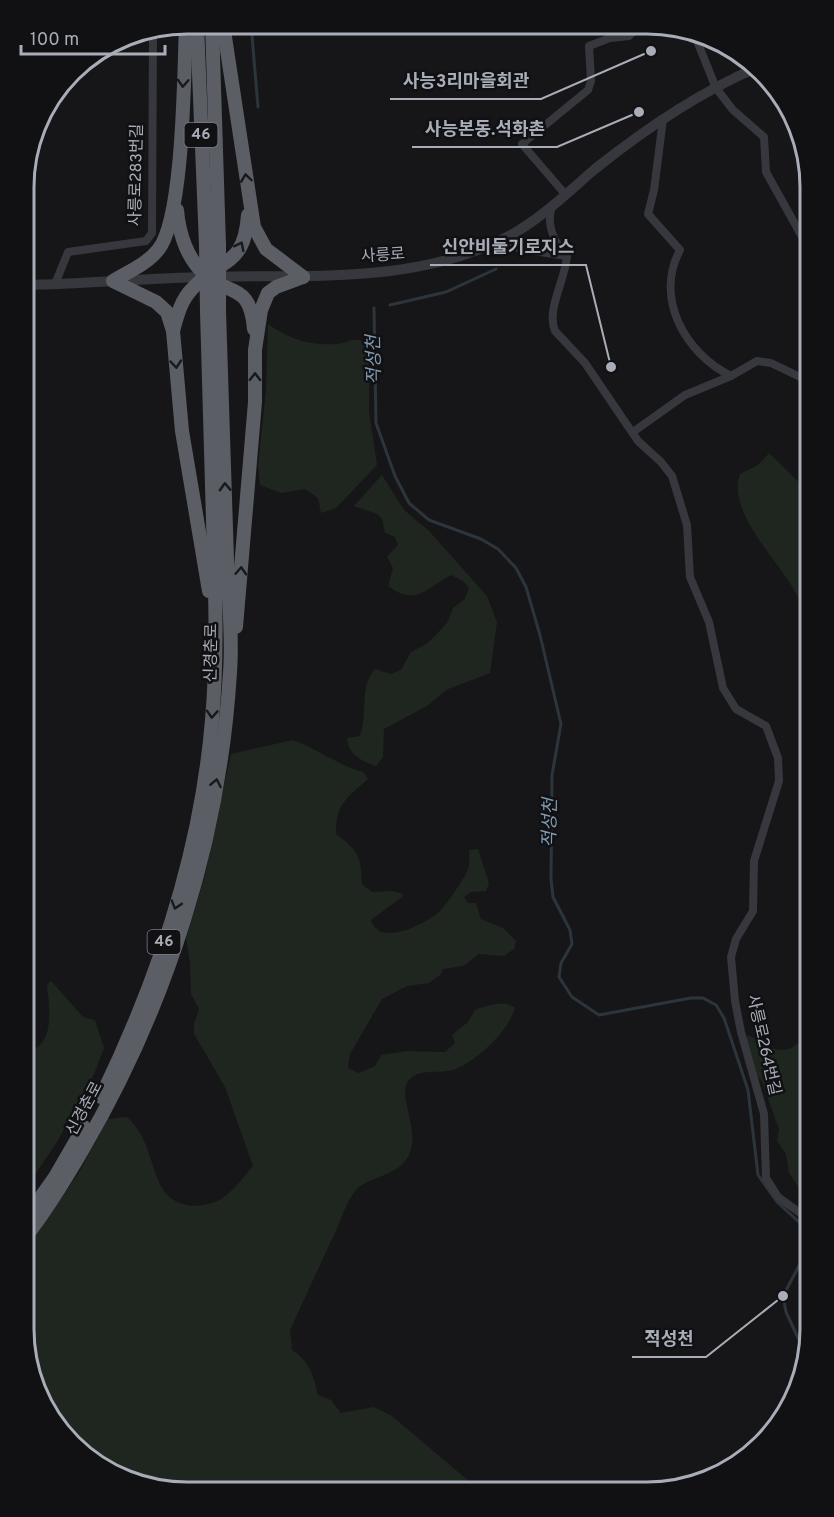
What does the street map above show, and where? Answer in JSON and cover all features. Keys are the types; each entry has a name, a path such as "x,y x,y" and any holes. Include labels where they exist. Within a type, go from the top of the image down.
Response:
{"highway":[{"path":"185,34 176,198 179,230 184,244 207,276 237,290 253,318 255,402 244,506 239,605 231,671"},
{"name":"신경춘로","path":"198,34 212,245"},
{"name":"신경춘로","path":"34,1207 55,1177 93,1113 150,989 182,885 201,803 212,722 217,634 212,34"},
{"path":"225,34 249,202 260,240 277,258 303,277"},
{"path":"113,281 147,261 158,251 165,239 176,198"},
{"path":"173,331 183,301 192,288 232,260 240,250 245,237 249,202"},
{"path":"255,350 261,310 268,293 276,287 303,277"},
{"path":"113,281 156,302 167,312 173,331 182,431 197,532 217,634"},
{"name":"신경춘로","path":"34,1224 70,1171 143,1035 181,933 214,793 231,671 213,311"}],"street":[{"path":"565,194 522,144 588,90 591,81 589,46 610,38 631,34"},
{"name":"사릉로283번길","path":"55,284 68,252 146,241 152,233 153,39"},
{"path":"698,44 716,87 733,110 764,137 766,172 800,233"},
{"name":"사릉로","path":"34,285 207,276 303,277 427,267 470,254 501,240 553,205 631,141 716,87 747,72"},
{"path":"663,120 654,190 648,214 680,250 670,279 676,320 703,358 731,376"},
{"path":"553,205 549,215 551,232 567,256"},
{"path":"501,240 520,249 567,256"},
{"name":"사릉로264번길","path":"567,256 564,281 553,308 552,323 555,331 595,376 633,432 668,469 684,512 690,577 706,611 727,697 736,709 766,726 778,758 779,781 754,861 753,911 736,939 731,957 741,1032 764,1114 766,1178 778,1197 799,1212"},
{"path":"633,432 685,395 731,376 749,364 764,361 800,375"}],"shaded area":[{"path":"268,324 284,334 309,343 364,341 369,352 369,411 377,465 336,508 321,513 318,498 305,489 281,493 260,485 258,465 266,390"},
{"path":"769,453 800,483 800,599 753,531 740,501 738,487 740,474 758,465"},
{"path":"382,475 404,510 429,531 487,596 497,622 490,673 446,690 427,706 384,729 383,757 376,766 356,756 347,738 360,736 365,692 370,676 375,669 391,674 401,670 411,652 428,643 447,623 453,608 465,599 469,588 463,581 451,575 428,590 414,595 398,592 388,586 393,568 387,557 398,545 395,537 385,533 382,519 377,514 354,506"},
{"path":"293,740 363,772 368,779 348,797 340,808 336,834 350,845 357,855 361,867 362,884 372,892 392,891 403,894 371,920 376,928 392,933 403,931 424,922 439,912 466,873 469,865 469,850 478,849 489,883 486,891 471,892 464,897 468,903 476,903 481,919 503,928 516,941 514,949 504,956 479,954 463,966 443,969 440,975 429,983 407,986 382,999 350,1054 348,1068 359,1073 375,1066 381,1055 406,1051 445,1052 455,1043 452,1035 468,1022 475,1010 500,1004 515,1008 497,1037 468,1063 448,1071 417,1074 409,1080 405,1095 412,1134 409,1155 399,1167 363,1184 354,1193 290,1330 292,1350 310,1369 318,1395 331,1400 341,1413 374,1407 392,1416 470,1482 188,1482 148,1477 111,1462 79,1438 60,1415 43,1379 37,1359 34,1330 34,1238 78,1174 108,1119 127,1117 134,1124 147,1147 164,1191 177,1202 186,1205 203,1205 221,1199 253,1166 225,1087 194,1034 194,1024 199,1009 191,994 190,963 186,939 204,879 231,754"},
{"path":"51,981 83,1017 95,1020 104,1048 94,1074 57,1142 34,1176 34,1048 44,1039 49,1022 47,985"},
{"path":"748,1035 779,1050 789,1049 799,1043 799,1188 789,1173 786,1154 777,1141 779,1129 762,1082 754,1072 745,1039"}],"waterway":[{"path":"252,34 258,107"},
{"name":"적성천","path":"390,305 446,292 496,269"},
{"name":"적성천","path":"374,308 376,423 395,476 409,503 429,520 481,539 498,549 516,568 526,587 540,635 561,724 552,775 551,879 553,897 570,930 572,944 561,963 559,977 572,997 599,1015 691,998 703,998 716,1005 724,1018 748,1090 758,1175 777,1202 799,1222"},
{"name":"적성천","path":"799,1266 783,1296 786,1312 799,1340"}],"place":[{"name":"사능3리마을회관","path":"651,51"},
{"name":"사능본동.석화촌","path":"639,112"},
{"name":"신안비둘기로지스","path":"611,367"},
{"name":"적성천","path":"783,1296"}]}
